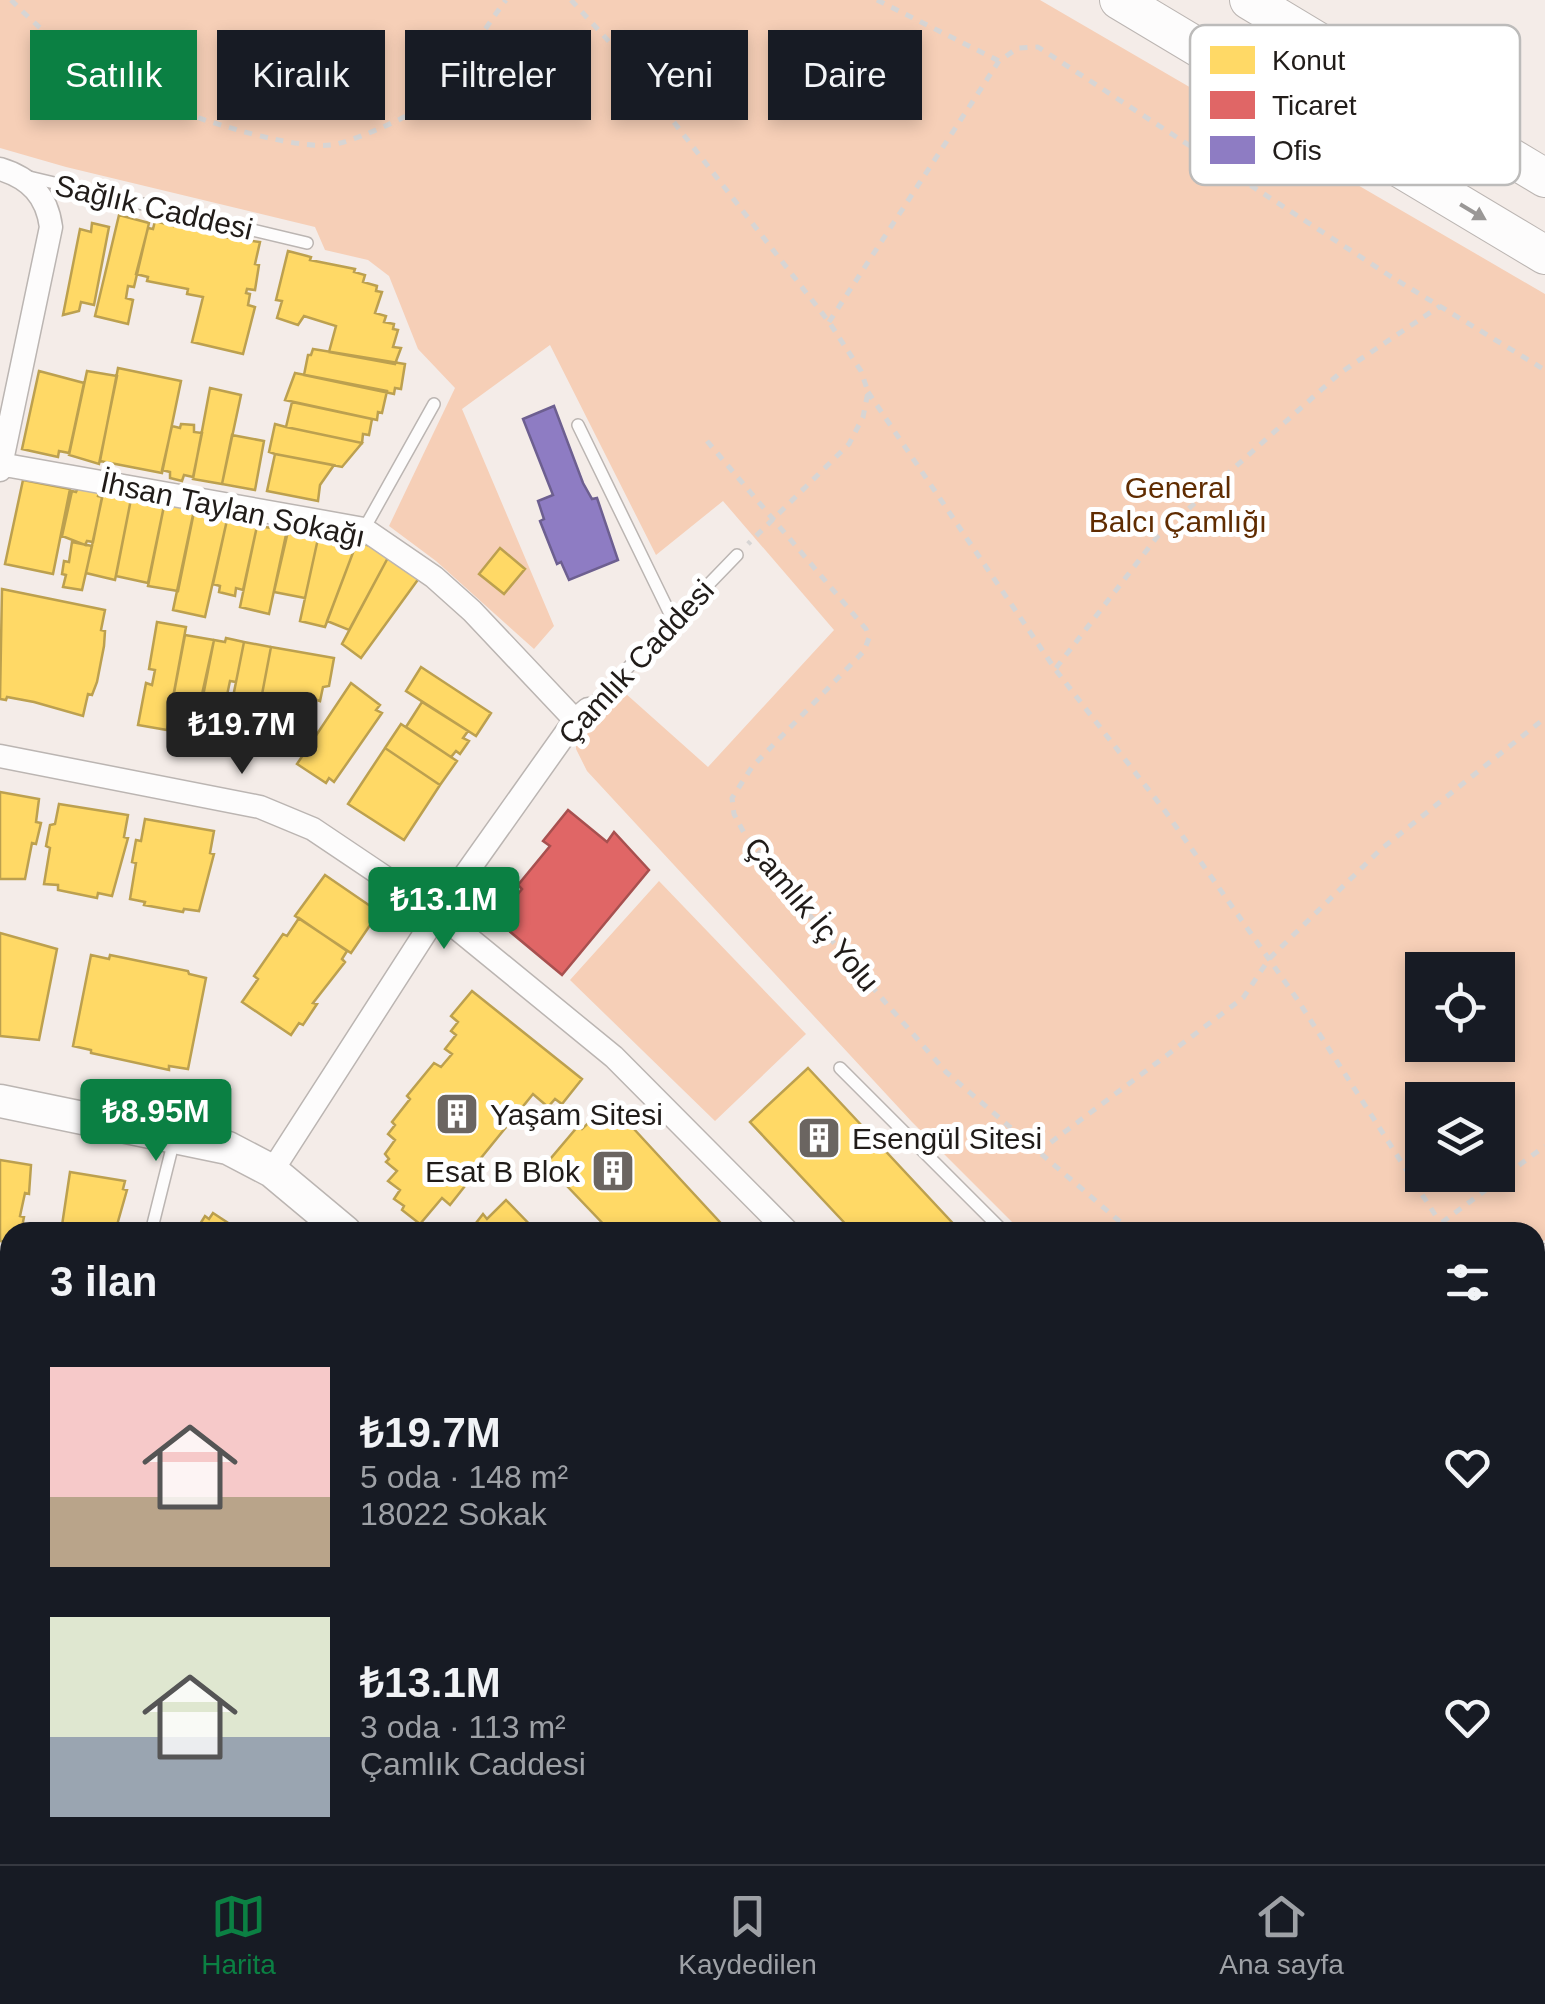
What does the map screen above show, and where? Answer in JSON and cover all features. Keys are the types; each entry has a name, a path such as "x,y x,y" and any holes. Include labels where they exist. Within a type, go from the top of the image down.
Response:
{"highway":[{"path":"1119,0 1190,42"},
{"path":"1249,0 1291,25"},
{"path":"1520,163 1545,178"},
{"path":"1428,185 1545,255"}],"main road":[{"path":"0,1101 228,1148 272,1170 334,1222"}],"street":[{"path":"0,466 51,227 39,193 8,171"},
{"name":"İhsan Taylan Sokağı","path":"0,466 364,530 434,577 582,714"},
{"name":"Çamlık Caddesi","path":"272,1170 438,913 582,714"},
{"path":"0,756 260,807 312,829 438,913 614,1058 778,1222"}],"lane":[{"name":"Sağlık Caddesi","path":"8,171 307,243"},
{"path":"364,530 434,404"},
{"path":"578,424 673,620"},
{"name":"Çamlık Caddesi","path":"582,714 737,555"},
{"path":"840,1068 994,1222"},
{"path":"153,1222 174,1136"}],"path":[{"path":"12,0 43,32 112,82 202,119 280,140 330,146 421,108 506,0"},
{"path":"571,0 624,58 829,322 862,371 868,392 1054,669 1165,811 1269,959 1440,1222"},
{"path":"877,0 1000,60"},
{"path":"829,322 1000,60 1018,48 1038,47 1190,145"},
{"path":"1252,185 1545,370"},
{"path":"1054,669 1157,536 1340,373 1440,306"},
{"path":"737,555 849,444 863,416 868,392"},
{"name":"Çamlık İç Yolu","path":"707,441 870,638 864,651 752,766 732,798 734,814 794,896 946,1072 1120,1222"},
{"path":"1038,1152 1243,998 1269,959 1380,850 1545,718"},
{"path":"1444,1222 1545,1146"}],"green space":[{"name":"General Balcı Çamlığı","path":"0,0 1040,0 1190,87 1190,185 1358,185 1545,294 1545,1222 1012,1222 912,1122 587,771 576,749 576,724 625,693 708,767 834,630 723,501 656,555 550,345 462,409 554,626 534,649 436,561 389,526 455,388 418,349 389,276 368,260 325,250 315,227 0,148"},
{"path":"659,881 806,1034 715,1121 570,980"}],"building: Konut":[{"path":"119,215 149,223 134,287 128,286 126,298 133,300 128,324 95,316"},
{"path":"174,220 225,231 224,237 260,242 255,290 247,289 246,293 250,294 248,305 255,307 243,354 192,342 203,297 187,294 188,289 147,281 148,277 136,274 148,228 153,229 155,221 173,226"},
{"path":"92,223 109,227 94,305 81,302 79,311 63,315 80,229 91,232"},
{"path":"288,251 355,269 354,272 365,275 363,282 377,286 376,291 382,292 375,313 386,316 384,322 394,324 393,329 398,330 393,347 401,348 395,364 329,352 336,326 304,316 298,325 277,318 282,301 276,300"},
{"path":"313,349 405,364 401,389 395,388 394,394 304,375"},
{"path":"118,368 181,381 162,473 100,461"},
{"path":"39,371 84,383 69,453 59,451 58,457 22,449"},
{"path":"87,371 117,376 99,464 69,455"},
{"path":"295,373 387,391 382,413 378,412 377,420 285,400"},
{"path":"210,388 241,395 222,484 193,479"},
{"path":"292,402 372,419 369,435 363,434 362,443 286,427"},
{"path":"181,424 194,425 194,432 202,433 193,477 184,475 182,481 170,478 170,472 162,470 172,426 180,428"},
{"path":"275,424 362,443 342,467 275,454 269,452"},
{"path":"232,435 264,441 255,490 222,484"},
{"path":"275,454 334,465 320,485 318,501 267,491"},
{"path":"23,480 70,489 53,574 5,564"},
{"path":"104,489 132,494 115,580 86,573"},
{"path":"72,491 99,491 98,496 102,497 93,542 87,541 85,545 62,536"},
{"path":"132,494 165,501 148,583 116,576"},
{"path":"165,501 195,507 178,591 148,586"},
{"path":"193,515 227,520 205,617 173,610"},
{"path":"235,516 250,519 250,524 257,526 243,590 236,588 235,596 219,592 220,586 213,584 227,520 234,522"},
{"path":"257,526 287,530 269,614 240,607"},
{"path":"289,527 319,534 305,598 274,592"},
{"path":"319,534 357,542 325,627 300,621"},
{"path":"72,542 92,546 82,590 63,587 64,561 69,562"},
{"path":"357,542 391,552 349,630 327,621"},
{"path":"500,548 525,569 504,594 479,574"},
{"path":"391,552 422,574 361,658 342,644"},
{"path":"2,589 105,610 97,682 92,695 88,694 83,716 34,702 0,699"},
{"path":"157,622 186,627 167,730 138,725 146,683 152,685 155,670 149,669"},
{"path":"185,635 214,640 193,735 167,730"},
{"path":"226,638 244,642 236,682 230,681 226,700 232,701 224,742 196,732 214,640 225,642"},
{"path":"244,642 271,647 252,747 224,742"},
{"path":"271,647 334,658 329,686 323,687 320,701 311,698 301,727 296,726 278,751 252,747"},
{"path":"421,667 491,713 476,736 406,691"},
{"path":"351,683 380,705 376,710 382,713 334,782 329,778 326,783 297,764"},
{"path":"422,702 468,731 463,738 469,741 460,754 456,751 451,757 406,727"},
{"path":"401,724 457,761 440,785 385,748"},
{"path":"385,748 440,785 404,840 348,804"},
{"path":"0,792 39,799 36,822 41,823 36,844 32,843 25,879 0,879"},
{"path":"59,804 128,815 124,837 128,838 112,896 98,893 97,898 44,884 50,848 46,846"},
{"path":"145,819 214,831 210,853 214,854 199,911 183,912 130,899 136,840 141,841"},
{"path":"325,875 379,912 351,953 295,916"},
{"path":"299,918 347,951 342,959 345,962 313,1003 317,1004 303,1025 299,1023 291,1035 242,1002 258,979 254,976"},
{"path":"0,933 57,949 39,1040 0,1036"},
{"path":"91,955 109,959 110,955 206,978 188,1069 169,1066 169,1070 73,1046"},
{"name":"Yaşam Sitesi","path":"472,991 582,1079 562,1104 555,1099 548,1107 533,1094 472,1169 476,1172 450,1205 442,1198 417,1222 394,1199 400,1190 388,1181 397,1171 386,1162 389,1159 385,1154 395,1140 388,1134 410,1099 407,1096 434,1063 441,1067 452,1054 445,1049 456,1035 451,1031 458,1022 451,1016"},
{"name":"Esengül Sitesi","path":"808,1068 952,1222 844,1222 750,1122"},
{"name":"Esat B Blok","path":"610,1103 720,1222 601,1222 546,1164 579,1125 582,1129"},
{"path":"0,1160 31,1165 29,1194 25,1193 20,1216 24,1217 23,1222 0,1222"},
{"path":"70,1172 125,1181 123,1189 127,1190 118,1222 62,1222"},
{"path":"506,1200 527,1222 477,1222 483,1214 487,1219"},
{"path":"213,1213 227,1222 201,1222 205,1216 209,1219"}],"building: Ticaret":[{"path":"568,810 607,842 614,832 649,870 562,975 496,920 522,889 518,885 550,846 543,841"}],"building: Ofis":[{"path":"554,406 583,483 592,499 597,498 618,560 569,580 561,562 557,564 540,521 544,519 538,501 553,495 523,419"}],"place":[{"name":"Yaşam Sitesi","path":"457,1114"},
{"name":"Esengül Sitesi","path":"819,1138"},
{"name":"Esat B Blok","path":"613,1171"}]}
